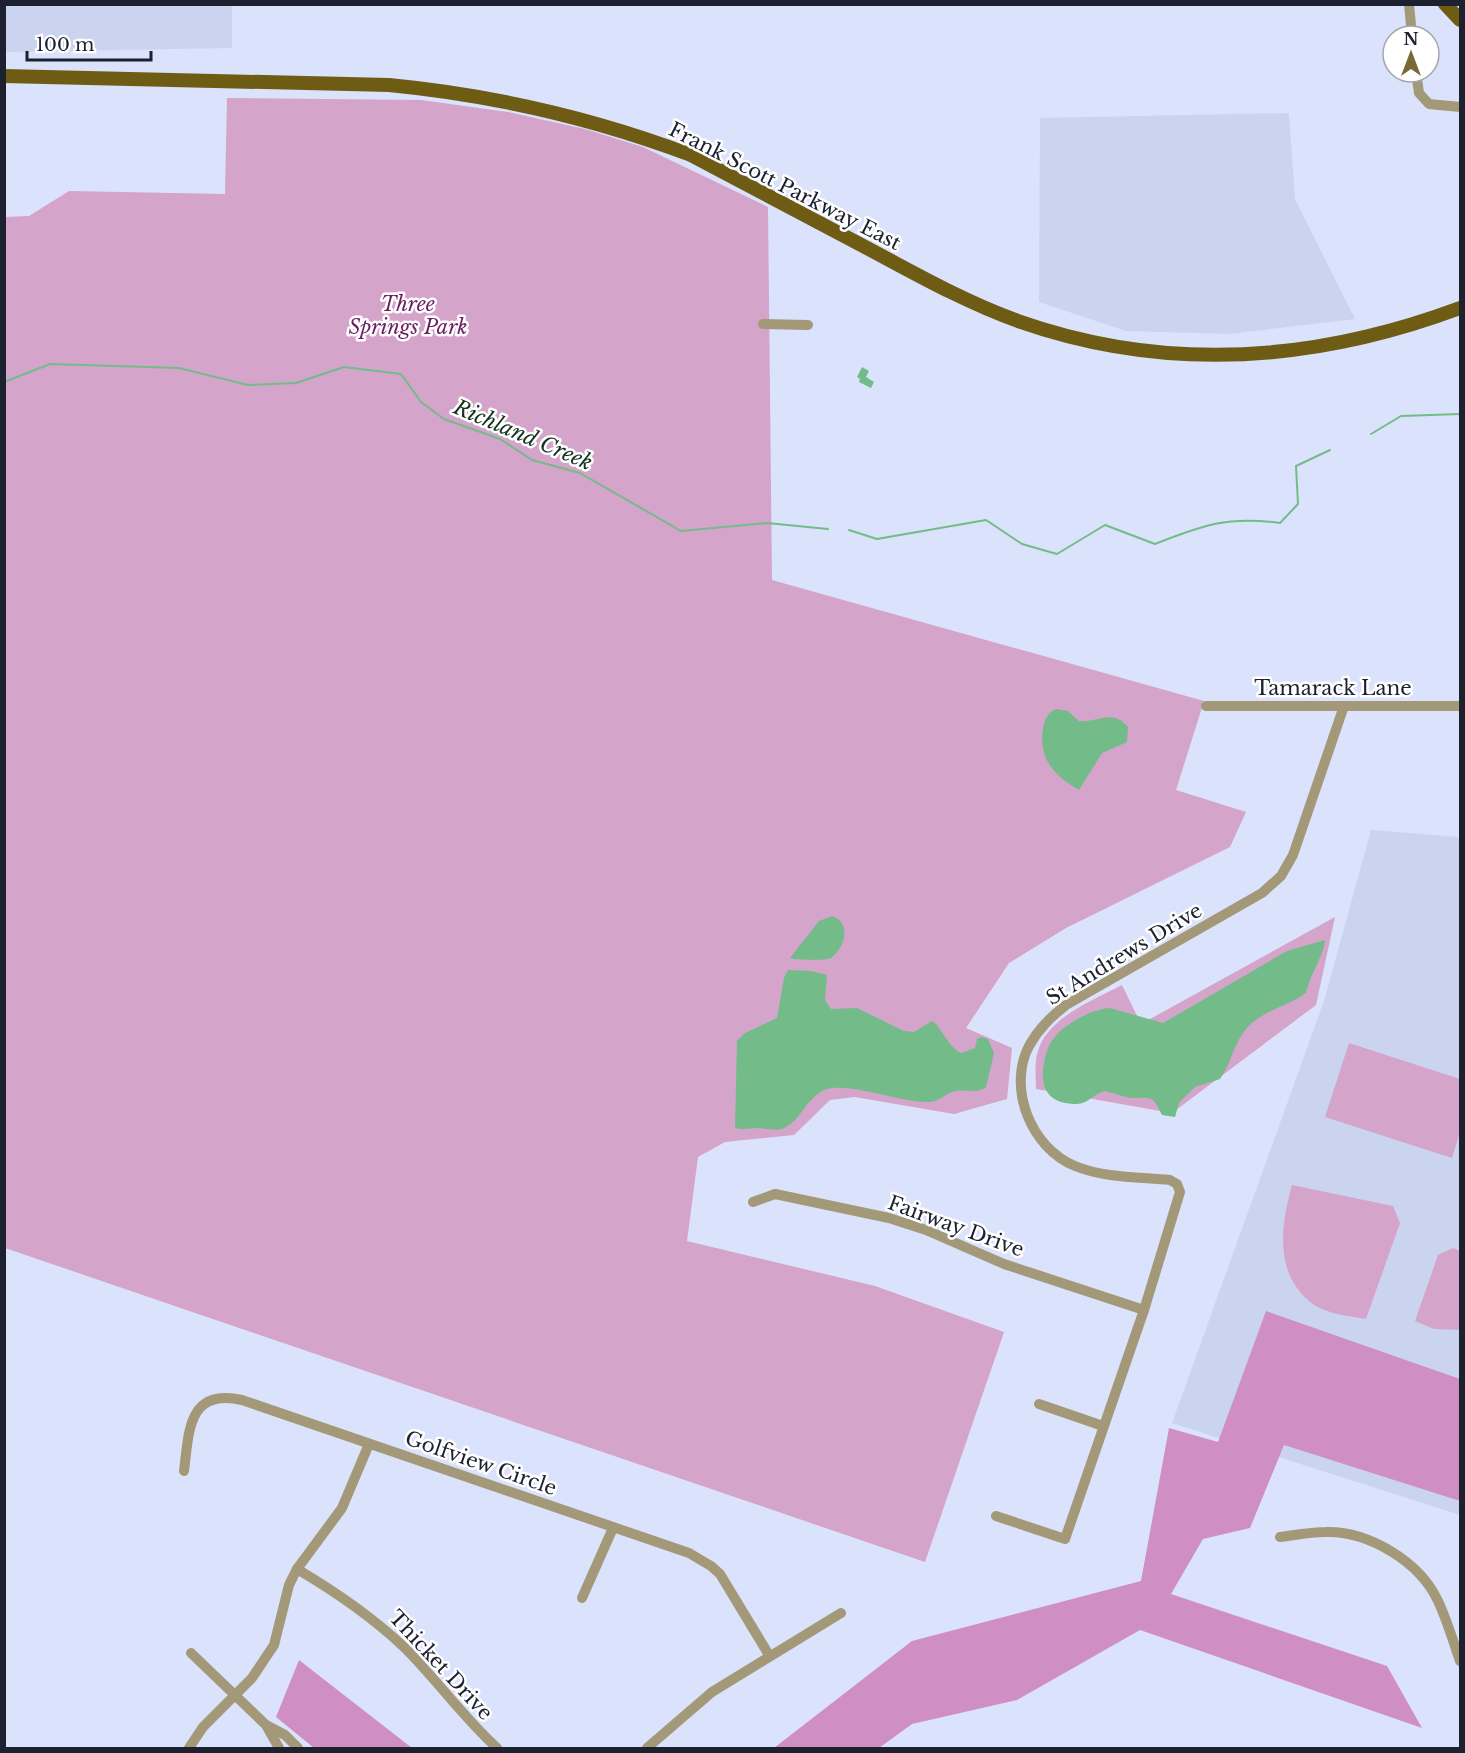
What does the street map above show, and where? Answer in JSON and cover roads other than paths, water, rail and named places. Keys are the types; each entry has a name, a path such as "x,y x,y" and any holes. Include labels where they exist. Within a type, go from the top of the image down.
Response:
{"main road":[{"path":"1445,4 1461,20"},
{"name":"Frank Scott Parkway East","path":"4,76 389,85 486,97 546,110 651,140 691,155 946,290 1018,321 1088,341 1111,345 1178,355 1289,352 1352,342 1418,324 1461,308"}],"street":[{"path":"1409,4 1411,24"},
{"path":"1418,84 1419,93 1429,105 1461,107"},
{"path":"763,324 808,325"},
{"name":"Tamarack Lane","path":"1206,706 1461,706"},
{"name":"St Andrews Drive","path":"996,1516 1065,1539 1144,1310 1180,1192 1178,1184 1170,1180 1098,1173 1073,1166 1050,1150 1032,1127 1023,1100 1021,1074 1028,1047 1044,1023 1066,1005 1262,892 1281,876 1293,855 1344,706"},
{"name":"Fairway Drive","path":"753,1202 775,1194 889,1218 926,1230 1004,1264 1144,1310"},
{"name":"Golfview Circle","path":"184,1471 191,1423 201,1405 220,1397 242,1400 689,1553 720,1574 769,1655"},
{"path":"1039,1404 1103,1426"},
{"path":"189,1749 203,1727 252,1678 274,1646 285,1600 297,1569 342,1508 369,1444"},
{"path":"582,1598 613,1528"},
{"path":"1280,1537 1328,1532 1378,1545 1414,1568 1437,1599 1456,1636 1461,1661"},
{"name":"Thicket Drive","path":"297,1569 342,1596 405,1648 463,1716 497,1749"},
{"path":"647,1749 696,1704 769,1655 841,1613"},
{"path":"191,1653 237,1694 266,1725 279,1749"},
{"path":"266,1725 285,1735 298,1749"}],"waterway":[{"name":"Richland Creek","path":"4,382 50,364 179,368 248,385 296,383 344,367 401,374 421,402 444,419 500,439 532,460 580,473 681,531 767,523 828,529"},
{"name":"Richland Creek","path":"1371,434 1401,416 1460,414"},
{"name":"Richland Creek","path":"849,530 877,539 986,520 1022,544 1057,554 1105,525 1155,544 1216,524 1245,521 1280,523 1298,504 1296,466 1330,450"}],"park label":[{"name":"Three Springs Park","path":"408,316"}]}
